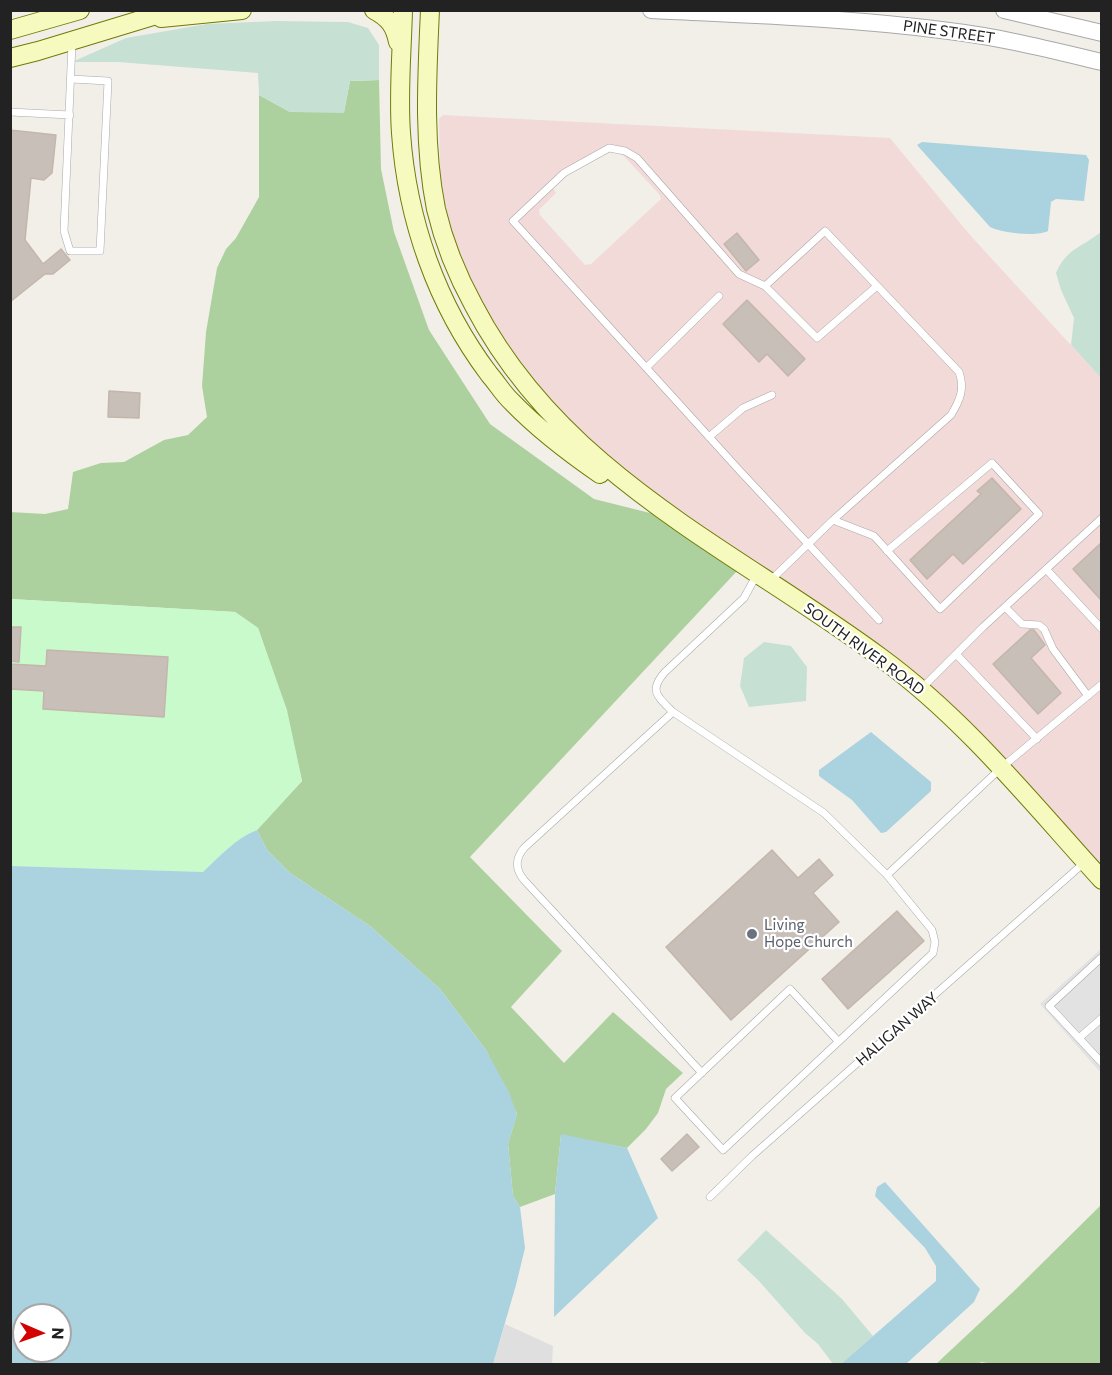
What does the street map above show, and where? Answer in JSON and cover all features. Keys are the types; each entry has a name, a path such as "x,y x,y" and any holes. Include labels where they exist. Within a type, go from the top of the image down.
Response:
{"main road":[{"path":"10,30 80,10"},
{"path":"10,58 173,10"},
{"path":"138,20 242,10"},
{"path":"374,10 386,16 393,24 402,58"},
{"name":"SOUTH RIVER ROAD","path":"403,10 401,134 410,199 432,269 462,335 510,401 558,445 604,477 648,501"},
{"name":"SOUTH RIVER ROAD","path":"430,10 427,108 436,207 458,277 488,334 528,390 579,443 614,475 648,501 881,657 921,689 959,723 1101,880"}],"street":[{"name":"PINE STREET","path":"651,10 847,20 950,31 1004,40 1101,62"},
{"name":"PINE STREET","path":"1007,11 1101,33"},
{"path":"1004,40 1007,11"}],"lane":[{"path":"71,79 108,81 100,251 70,251 64,231 71,102 71,79 73,41"},
{"path":"10,112 70,115"},
{"path":"877,286 817,338 765,286 739,274 637,158 625,151 609,148 564,173 513,221 879,620"},
{"path":"765,286 825,231 959,372 963,382 961,400 951,415 808,544 763,578 665,672 656,684 655,690 673,712 824,813 886,875 932,930 935,942 933,953 723,1150 675,1098 790,990 838,1041"},
{"path":"647,367 719,297"},
{"path":"709,437 743,408 772,395"},
{"path":"833,520 873,536 940,609 1039,514 992,463 887,551"},
{"path":"921,689 1101,518"},
{"path":"1046,568 1101,629"},
{"path":"1005,607 1022,624 1039,625 1044,629 1053,649 1088,696"},
{"path":"956,654 1037,739"},
{"path":"886,875 1001,768 1101,684"},
{"path":"673,712 524,848 518,856 517,864 524,880 702,1073"},
{"name":"HALIGAN WAY","path":"710,1197 761,1149 1085,862"},
{"path":"1101,957 1049,1006 1101,1063"},
{"path":"1079,1038 1101,1018"}],"shaded area":[{"path":"443,115 890,138 970,235 1101,378 1101,869 997,753 659,500 562,417 495,331 466,274 453,241 444,206 440,170 439,119","holes":["614,151 621,153 661,199 591,264 585,265 540,215 539,210 556,193 553,183 581,159"]},
{"path":"1101,949 1101,1073 1040,1004"},
{"path":"505,1324 553,1346 552,1364 493,1364"}],"green space":[{"path":"276,21 348,22 368,28 379,45 379,80 350,81 344,113 290,112 259,95 258,73 118,62 72,62 126,38 207,24"},
{"path":"379,80 381,169 394,232 429,330 490,424 594,499 654,514 738,570 470,857 562,951 511,1007 564,1063 613,1012 683,1073 666,1089 658,1113 627,1148 561,1135 555,1194 520,1207 513,1196 508,1144 517,1114 486,1050 440,989 370,926 290,873 267,850 257,830 302,781 286,710 258,628 235,612 11,599 10,512 45,514 68,509 73,472 101,463 124,462 164,440 188,435 207,417 202,386 206,332 217,268 226,249 236,238 259,197 259,95 290,112 344,112 350,81"},
{"path":"1101,232 1101,378 1071,345 1074,318 1056,273 1070,253"},
{"path":"10,599 235,612 258,628 287,710 302,781 257,830 235,843 203,872 11,866"},
{"path":"764,642 791,646 807,667 806,701 749,707 740,686 744,658"},
{"path":"1101,1205 1101,1364 987,1364 981,1362 979,1364 936,1364 1013,1292"},
{"path":"766,1230 842,1299 873,1336 841,1364 833,1364 818,1344 737,1260"}],"water":[{"path":"922,142 1086,155 1089,160 1084,201 1056,199 1051,202 1048,231 1043,233 1019,234 995,229 990,227 917,145"},
{"path":"871,732 931,782 931,791 886,832 881,833 852,800 819,776 819,770"},
{"path":"257,830 267,850 290,873 370,926 440,989 486,1050 509,1092 517,1115 508,1144 513,1196 520,1207 525,1248 493,1364 11,1364 11,866 203,872 242,838"},
{"path":"561,1134 627,1148 658,1218 554,1317 555,1194"},
{"path":"885,1182 980,1289 974,1302 906,1364 841,1364 936,1281 936,1266 925,1248 875,1196 877,1187"}],"building":[{"path":"10,130 56,135 52,173 44,180 31,178 25,240 43,264 61,249 70,260 53,274 45,274 10,302"},
{"path":"737,233 759,260 746,271 724,244"},
{"path":"747,300 805,359 788,376 767,354 759,362 723,324"},
{"path":"109,391 140,393 139,418 108,417"},
{"path":"992,478 1021,509 963,564 953,554 927,579 910,560 981,494 977,491"},
{"path":"1101,543 1101,600 1073,569"},
{"path":"10,627 21,627 19,662 10,661"},
{"path":"1030,630 1034,630 1045,645 1031,658 1061,693 1038,714 993,664"},
{"path":"47,650 168,657 164,717 43,709 44,691 10,689 10,664 46,666"},
{"name":"Living Hope Church","path":"772,850 798,878 819,859 833,875 813,893 839,922 731,1020 666,947"},
{"path":"897,911 924,941 848,1009 822,979"},
{"path":"687,1134 699,1147 672,1171 661,1159"}],"place":[{"name":"Living Hope Church","path":"752,934"}]}
